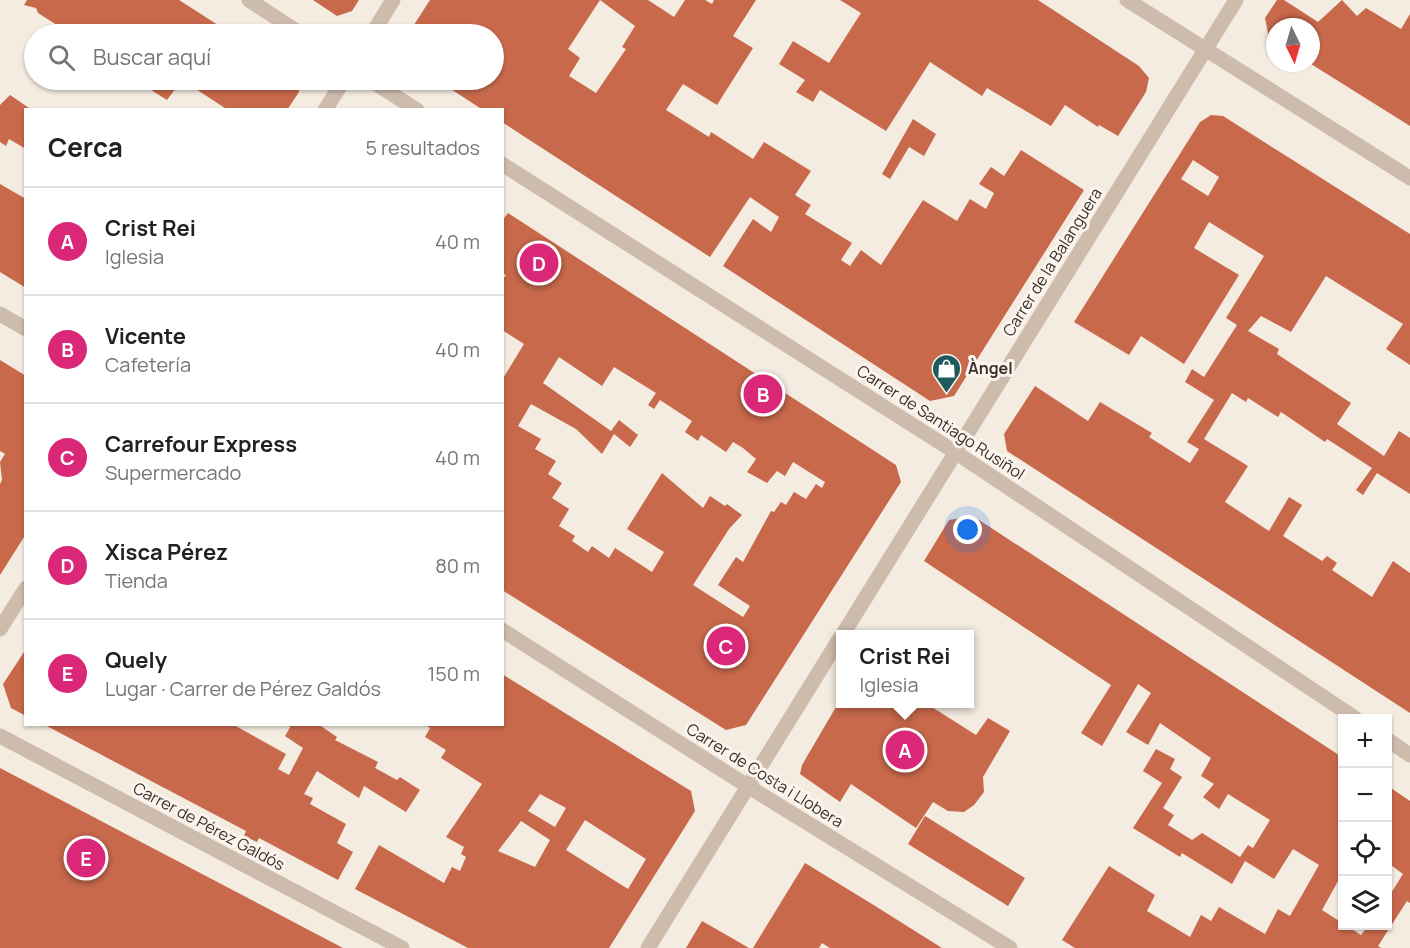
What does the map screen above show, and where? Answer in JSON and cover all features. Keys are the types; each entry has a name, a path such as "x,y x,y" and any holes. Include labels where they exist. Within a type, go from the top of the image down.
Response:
{"street":[{"path":"249,0 286,24"},
{"path":"378,24 393,0"},
{"path":"1127,0 1410,178"},
{"name":"Carrer de la Balanguera","path":"846,630 1236,0"},
{"path":"326,108 338,90"},
{"path":"386,90 414,108"},
{"name":"Carrer de Santiago Rusiñol","path":"504,165 955,452 1349,714"},
{"path":"0,314 24,328"},
{"path":"0,629 24,591"},
{"name":"Carrer de Costa i Llobera","path":"504,631 748,787 1010,948"},
{"name":"Carrer de la Balanguera","path":"648,948 836,646"},
{"name":"Carrer de Pérez Galdós","path":"0,736 402,948"},
{"path":"1392,743 1410,755"}],"building":[{"path":"27,0 179,0 216,24 55,24 38,13 36,8 24,5"},
{"path":"313,0 359,0 352,11 337,16"},
{"path":"430,0 600,0 648,0 674,17 685,0 705,0 712,4 714,0 756,0 733,36 753,48 717,105 683,84 666,110 709,137 711,132 753,159 764,142 811,171 795,195 811,205 805,214 852,243 841,260 850,266 861,250 881,265 923,200 957,221 970,199 986,209 994,193 979,184 991,167 1004,176 1021,150 1084,190 954,396 930,401 723,266 753,219 771,232 779,217 750,197 710,257 504,123 504,108 480,108 452,90 504,90 504,24 414,24","holes":["600,0 635,26 622,47 626,49 596,93 569,76 580,58 568,49"]},
{"path":"840,0 1038,0 1139,66 1149,78 1146,92 1118,136 1099,125 1098,127 1065,105 1051,126 987,88 982,96 930,62 886,131 820,90 813,102 796,92 805,80 779,64 793,41 829,63 861,13"},
{"path":"1277,0 1284,0 1312,18 1266,18 1266,23 1265,18"},
{"path":"1342,0 1357,16 1366,8 1401,29 1410,14 1410,126 1320,70 1320,20"},
{"path":"151,90 174,90 167,100"},
{"path":"197,90 299,90 288,108 225,108"},
{"path":"10,95 29,108 24,108 24,148 9,139 6,146 0,142 0,105"},
{"path":"1211,115 1223,116 1410,234 1410,365 1386,349 1403,324 1326,276 1291,332 1261,316 1248,331 1279,349 1277,354 1351,403 1337,424 1384,456 1399,431 1410,438 1410,494 1377,473 1363,495 1356,490 1372,468 1327,439 1325,442 1281,412 1278,417 1248,398 1246,402 1232,393 1204,439 1248,466 1225,502 1269,531 1289,497 1302,505 1283,536 1322,561 1327,556 1337,563 1332,570 1372,597 1393,561 1410,573 1410,713 1007,451 1004,434 1035,386 1088,421 1100,402 1152,433 1149,437 1190,463 1199,449 1187,442 1214,400 1185,382 1192,369 1204,377 1237,325 1226,318 1264,256 1209,222 1194,248 1239,275 1184,364 1141,336 1129,355 1074,322 1200,122","holes":["1193,160 1219,177 1208,196 1181,179"]},
{"path":"913,119 936,134 924,156 909,147 890,179 882,174"},
{"path":"0,184 24,198 24,287 0,272"},
{"path":"508,213 896,465 901,482 746,725 726,730 504,591 504,377 524,344 504,331 504,278 506,275 504,274 504,218","holes":["559,357 602,386 614,367 656,393 648,405 654,409 660,400 692,421 685,432 698,441 701,435 726,452 733,442 743,448 756,459 747,472 767,483 777,471 785,476 793,462 825,482 822,488 816,484 806,499 794,492 786,505 781,502 774,512 771,511 743,562 736,557 718,585 750,606 743,617 693,585 729,529 742,515 727,504 725,506 710,496 703,508 662,473 627,529 664,552 652,572 615,548 609,558 592,546 588,552 572,541 575,536 559,526 569,509 552,498 562,483 548,474 556,461 535,449 541,439 518,426 531,404 576,429 602,454 614,434 630,447 638,435 619,420 611,431 543,383"]},
{"path":"0,360 24,375 24,537 0,575 0,484 2,480 0,462 5,454 0,451"},
{"path":"973,516 1338,754 1338,881 1322,910 1338,920 1338,930 1353,930 1361,935 1365,930 1388,930 1378,946 1381,948 1075,948 1062,940 1109,866 1155,895 1147,911 1190,937 1201,915 1211,921 1219,907 1265,934 1278,909 1290,916 1319,865 1293,849 1274,879 1245,861 1232,884 1182,853 1180,857 1133,828 1162,783 1143,771 1156,749 1175,759 1170,769 1182,777 1163,808 1174,815 1168,825 1192,840 1202,833 1240,857 1248,845 1253,848 1270,820 1228,794 1219,809 1203,797 1214,784 1201,776 1211,758 1160,723 1148,745 1126,732 1151,693 1138,684 1102,746 1081,733 1111,685 924,561 949,520"},
{"path":"24,652 24,715 11,708 3,684"},
{"path":"504,675 691,791 695,811 609,948 468,948 355,889 379,845 444,883 452,867 460,871 466,857 461,854 464,847 446,837 482,784 441,758 446,750 425,737 430,728 428,726 504,726","holes":["540,794 566,808 555,827 528,811","585,820 646,859 628,889 566,850","521,821 550,840 535,867 498,851"]},
{"path":"836,707 933,708 976,735 988,718 1010,731 983,777 984,792 974,805 964,812 948,811 933,802 916,828 851,784 840,802 800,774 802,765"},
{"path":"47,726 236,726 286,754 278,769 289,775 303,748 285,736 291,726 321,726 337,737 335,740 378,762 375,768 397,780 400,777 420,790 406,812 364,786 359,798 317,771 304,794 313,798 310,804 346,824 337,843 353,852 338,880 259,838 257,842 244,836 246,831"},
{"path":"0,768 343,948 0,948"},
{"path":"1392,789 1410,801 1410,903 1407,901 1392,924 1392,892 1403,874 1392,866"},
{"path":"925,816 1025,878 1008,906 908,844"},
{"path":"805,863 942,948 830,948 822,943 819,948 753,948"},
{"path":"702,921 730,937 749,948 686,948"}],"place":[{"name":"Xisca Pérez","path":"539,263"},
{"name":"Vicente","path":"763,394"},
{"name":"Àngel","path":"947,394"},
{"name":"Carrefour Express","path":"726,646"},
{"name":"Crist Rei","path":"905,750"},
{"name":"Quely","path":"86,858"}]}
